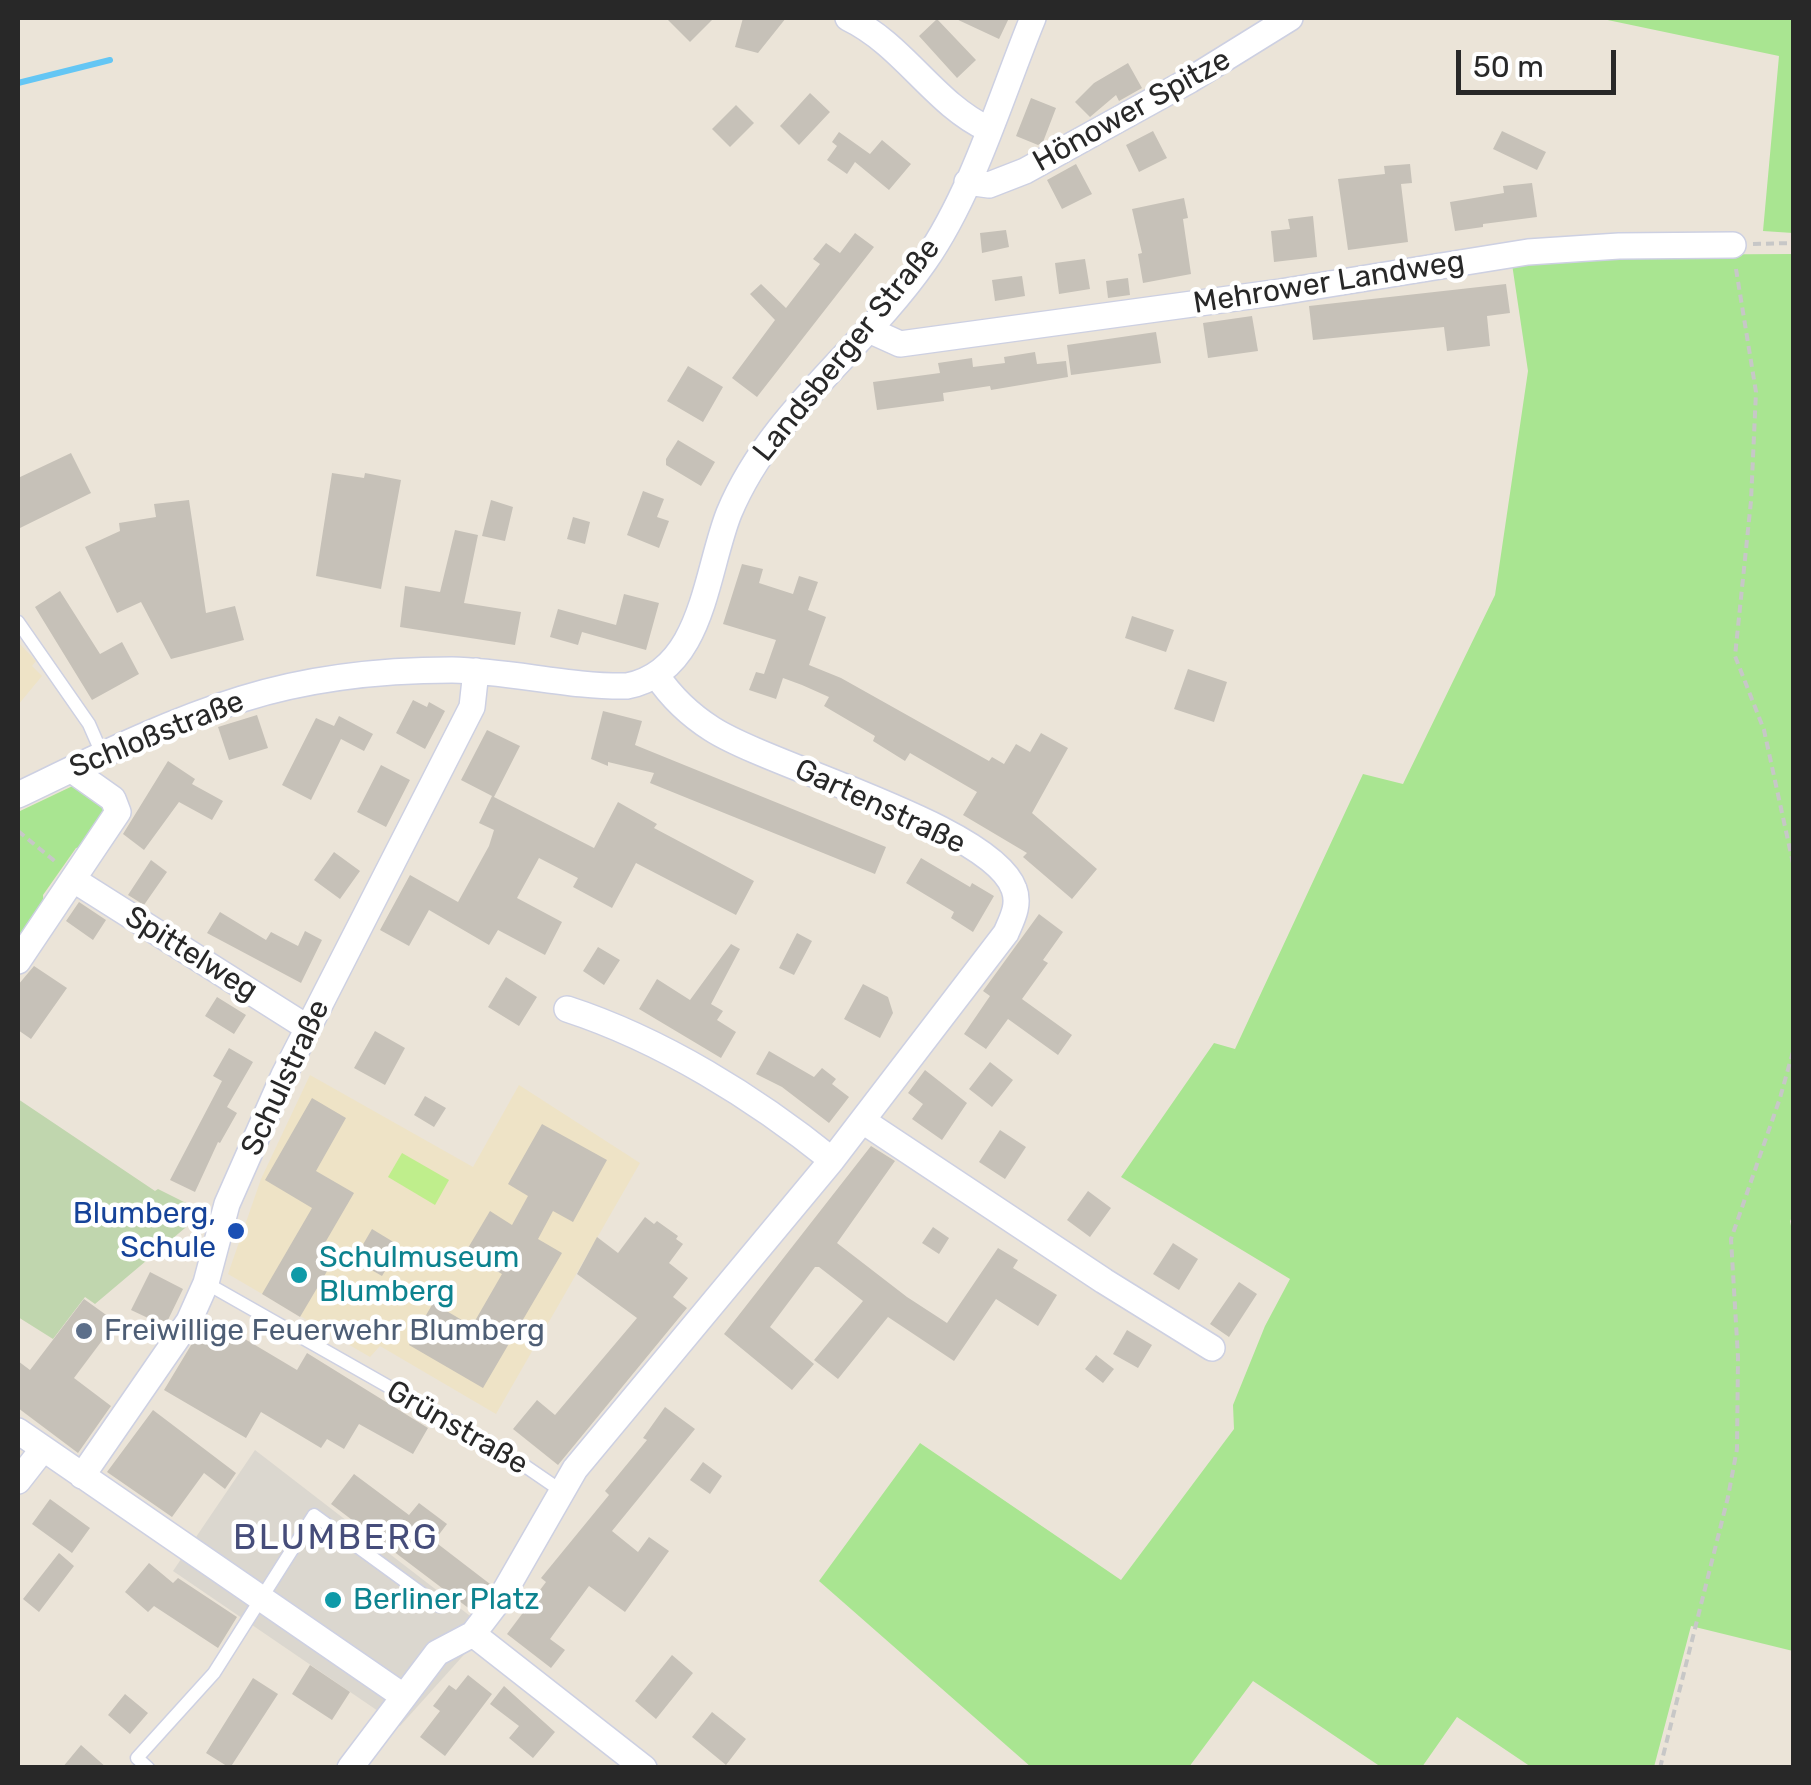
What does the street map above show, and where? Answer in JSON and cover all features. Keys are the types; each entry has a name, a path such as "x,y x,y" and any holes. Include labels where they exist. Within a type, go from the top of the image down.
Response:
{"street":[{"path":"848,18 886,42 962,114 988,129"},
{"name":"Landsberger Straße","path":"657,676 686,645 729,514 752,467 786,420 923,264 955,211 1033,18"},
{"name":"Hönower Spitze","path":"967,182 988,185 1025,170 1190,80 1290,18"},
{"name":"Mehrower Landweg","path":"869,330 900,344 1280,292 1528,252 1734,244"},
{"name":"Schloßstraße","path":"18,795 174,722 274,690 378,672 476,671 608,686 643,683 657,676"},
{"name":"Schulstraße","path":"82,1476 175,1344 206,1283 227,1204 308,1028 472,707 476,671"},
{"name":"Gartenstraße","path":"350,1768 437,1654 473,1634 524,1562 560,1490 586,1454 863,1121 1006,933 1016,910 1014,888 984,856 923,820 738,744 686,710 657,676"},
{"path":"18,962 118,812 113,799 72,770"},
{"name":"Spittelweg","path":"74,880 308,1028"},
{"path":"567,1010 606,1022 691,1066 744,1097 832,1160"},
{"path":"863,1121 1212,1348"},
{"path":"18,1431 402,1696"},
{"path":"18,1481 43,1449"},
{"path":"473,1634 644,1768"}],"lane":[{"path":"18,622 90,724 103,756"},
{"name":"Grünstraße","path":"206,1283 509,1455 560,1490"},
{"path":"148,1768 138,1758 214,1673 314,1515 440,1606"}],"path":[{"path":"1794,244 1734,244 1756,392 1735,656 1764,730 1794,868"},
{"path":"18,831 74,880"},
{"path":"1660,1768 1720,1533 1737,1449 1738,1357 1731,1239 1794,1048"}],"shaded area":[{"path":"18,642 36,661 32,666 42,676 18,705"},
{"path":"310,1075 473,1167 519,1085 640,1163 496,1414 380,1346 370,1357 228,1274 261,1179"},
{"name":"Berliner Platz","path":"255,1450 487,1629 400,1726 173,1571"}],"green space":[{"path":"1598,18 1793,18 1793,233 1763,231 1779,56"},
{"path":"1793,254 1793,1651 1691,1626 1654,1767 1531,1767 1457,1717 1422,1767 1381,1767 1253,1681 1189,1767 1031,1767 819,1581 920,1443 1121,1580 1234,1429 1233,1405 1265,1326 1290,1279 1121,1177 1214,1043 1235,1049 1363,774 1403,784 1495,595 1528,371 1512,264 1609,255"},
{"path":"81,782 107,801 89,845 76,848 43,895 44,908 18,947 18,812"},
{"path":"18,1099 155,1191 158,1189 204,1212 95,1304 85,1297 53,1339 18,1317"},
{"path":"402,1153 449,1180 435,1205 388,1177"}],"building":[{"path":"666,18 714,18 690,42"},
{"path":"743,18 786,18 758,53 735,47"},
{"path":"954,18 1009,18 999,39"},
{"path":"937,19 976,60 957,78 919,36"},
{"path":"1128,63 1142,88 1119,101 1116,95 1090,117 1075,102 1094,83"},
{"path":"810,93 830,112 799,145 780,126"},
{"path":"1031,98 1056,108 1043,142 1038,145 1016,136"},
{"path":"736,105 754,123 730,147 712,129"},
{"path":"1153,131 1167,158 1139,172 1126,145"},
{"path":"1502,131 1546,152 1537,170 1493,149"},
{"path":"839,132 870,154 882,140 911,164 889,190 855,162 847,174 827,160 837,146 832,142"},
{"path":"1076,164 1092,194 1062,209 1047,180"},
{"path":"1410,164 1412,183 1401,184 1408,242 1348,250 1338,179 1385,174 1384,166"},
{"path":"1532,183 1537,217 1455,231 1450,202 1504,193 1503,186"},
{"path":"1184,198 1191,274 1143,283 1138,254 1142,253 1132,209"},
{"path":"1313,216 1317,257 1274,262 1271,231 1290,229 1288,219"},
{"path":"1006,230 1009,247 982,253 980,233"},
{"path":"855,233 874,247 757,397 732,378 775,320 750,294 761,284 786,308 820,264 813,259 826,243 840,253"},
{"path":"1085,259 1090,289 1059,294 1055,263"},
{"path":"1022,276 1025,296 995,301 992,280"},
{"path":"1128,278 1130,295 1108,298 1106,281"},
{"path":"1506,284 1510,313 1487,316 1490,346 1447,351 1444,327 1313,340 1309,306"},
{"path":"1252,316 1258,351 1208,358 1203,323"},
{"path":"1156,332 1161,363 1071,375 1067,345"},
{"path":"1035,352 1037,364 1066,361 1068,377 991,390 990,386 943,393 944,401 877,410 873,382 940,373 938,363 972,358 973,367 1005,363 1004,357"},
{"path":"688,366 723,387 703,422 667,401"},
{"path":"678,440 715,462 701,486 666,465"},
{"path":"71,453 91,493 18,529 18,478"},
{"path":"332,473 364,478 365,473 401,480 381,589 316,576"},
{"path":"643,491 664,499 657,517 669,521 659,548 627,535"},
{"path":"189,500 206,613 235,606 244,640 171,659 141,602 117,613 85,547 120,531 119,523 156,517 154,504"},
{"path":"491,500 513,507 505,541 482,536"},
{"path":"573,517 590,522 585,544 567,539"},
{"path":"455,530 478,535 464,603 521,612 515,645 400,627 405,586 440,592"},
{"path":"742,564 763,569 759,583 793,594 799,576 818,582 808,610 826,617 809,665 841,678 989,761 992,757 1004,764 1016,744 1030,752 1041,733 1068,748 1032,813 1097,869 1072,899 1023,857 1027,853 963,815 977,792 910,753 905,761 873,741 875,736 824,706 829,697 783,678 776,699 749,690 756,672 764,674 776,640 723,624"},
{"path":"60,591 100,654 122,642 139,674 92,700 35,607"},
{"path":"624,594 659,603 646,650 582,632 578,645 550,637 558,609 616,625"},
{"path":"1132,616 1174,630 1166,652 1125,638"},
{"path":"1188,669 1227,682 1214,722 1174,709"},
{"path":"413,700 427,707 429,702 445,711 425,749 396,733"},
{"path":"603,711 642,721 635,745 886,847 875,874 650,783 654,773 608,762 608,766 591,759"},
{"path":"257,715 268,748 229,760 218,727"},
{"path":"339,716 373,734 364,751 341,739 311,800 282,785 316,718 334,726"},
{"path":"487,730 520,746 494,797 461,780"},
{"path":"168,761 195,779 192,784 223,801 212,820 179,802 144,850 123,834"},
{"path":"381,765 410,780 386,827 357,812"},
{"path":"492,796 594,848 618,802 657,824 654,828 754,881 736,915 636,863 612,908 573,887 578,878 539,858 517,898 562,922 545,955 498,930 489,945 429,910 409,946 380,930 410,875 458,902 489,846 494,830 479,823"},
{"path":"334,852 360,871 340,899 314,880"},
{"path":"921,858 970,887 972,883 994,896 973,932 951,918 954,912 906,883"},
{"path":"151,860 167,872 144,905 128,895"},
{"path":"79,902 106,920 93,940 66,921"},
{"path":"220,912 266,940 271,932 298,946 305,931 322,940 301,983 207,933"},
{"path":"1039,914 1063,932 1043,960 1048,963 1022,999 1072,1035 1058,1055 1008,1019 986,1049 964,1034 990,996 983,991"},
{"path":"797,933 812,941 794,975 779,968"},
{"path":"731,944 740,949 711,1004 723,1011 717,1020 736,1032 721,1058 639,1009 657,979 690,1000"},
{"path":"598,947 620,960 604,985 583,971"},
{"path":"34,966 67,988 31,1039 18,1030 18,985"},
{"path":"506,977 537,997 519,1026 488,1007"},
{"path":"863,984 888,997 893,1013 880,1038 844,1019"},
{"path":"217,997 246,1015 234,1034 205,1016"},
{"path":"375,1031 405,1048 385,1085 354,1068"},
{"path":"229,1048 253,1062 227,1107 237,1113 218,1142 195,1192 170,1180 222,1081 213,1076"},
{"path":"769,1051 814,1077 822,1068 836,1079 832,1084 849,1097 829,1123 782,1087 756,1074"},
{"path":"990,1062 1013,1080 992,1107 969,1089"},
{"path":"925,1070 967,1103 942,1140 912,1119 923,1104 908,1093"},
{"path":"425,1096 446,1108 434,1127 414,1115"},
{"path":"312,1098 346,1118 316,1171 354,1193 322,1248 336,1256 300,1317 262,1294 312,1208 265,1180"},
{"path":"542,1124 607,1160 573,1222 553,1211 538,1239 562,1253 483,1388 409,1345 433,1303 472,1326 502,1274 465,1253 490,1211 512,1225 528,1196 508,1184"},
{"path":"1000,1130 1026,1147 1005,1179 979,1162"},
{"path":"871,1146 895,1161 837,1243 947,1323 998,1248 1018,1260 1013,1268 1057,1295 1038,1326 996,1299 954,1361 888,1317 838,1379 814,1360 863,1301 815,1267 770,1327 814,1364 792,1390 724,1334"},
{"path":"1088,1191 1111,1208 1090,1237 1067,1220"},
{"path":"645,1217 654,1224 657,1221 683,1244 669,1263 688,1278 673,1297 687,1308 558,1465 513,1429 537,1400 555,1415 637,1318 577,1274 597,1237 618,1253"},
{"path":"933,1227 949,1238 939,1254 922,1243"},
{"path":"372,1229 400,1246 382,1276 354,1260"},
{"path":"1173,1243 1198,1259 1179,1290 1153,1274"},
{"path":"150,1272 183,1289 165,1326 131,1310"},
{"path":"1239,1282 1257,1294 1229,1337 1210,1324"},
{"path":"84,1299 116,1322 74,1378 111,1406 78,1453 18,1408 18,1361 30,1370"},
{"path":"208,1317 297,1370 307,1353 428,1428 413,1454 359,1424 344,1449 327,1439 321,1448 261,1412 246,1438 164,1390"},
{"path":"1127,1330 1152,1345 1138,1368 1113,1354"},
{"path":"1096,1355 1114,1369 1103,1383 1085,1369"},
{"path":"665,1407 695,1429 612,1531 638,1552 649,1537 669,1551 625,1612 589,1586 550,1639 565,1650 551,1668 507,1634 546,1582 541,1578 609,1495 605,1491 647,1440 643,1438"},
{"path":"153,1410 236,1473 225,1489 204,1473 172,1517 107,1472"},
{"path":"703,1462 722,1476 710,1494 690,1480"},
{"path":"354,1474 409,1515 419,1503 447,1524 434,1541 490,1584 471,1610 331,1504"},
{"path":"50,1499 90,1528 72,1553 32,1524"},
{"path":"59,1553 74,1566 39,1612 23,1599"},
{"path":"149,1563 173,1583 178,1578 237,1617 218,1648 154,1606 148,1612 125,1592"},
{"path":"672,1655 693,1673 656,1719 635,1701"},
{"path":"310,1665 350,1692 332,1720 292,1694"},
{"path":"468,1675 492,1694 445,1756 420,1737 440,1711 433,1706 449,1685 456,1690"},
{"path":"253,1678 278,1694 230,1768 206,1753"},
{"path":"504,1686 555,1732 533,1758 509,1738 519,1726 490,1704"},
{"path":"125,1694 148,1713 130,1734 108,1715"},
{"path":"712,1712 746,1739 726,1765 692,1737"},
{"path":"81,1745 107,1768 62,1768"}],"waterway":[{"path":"18,83 110,60"}],"place":[{"name":"Blumberg, Schule","path":"236,1231"},
{"name":"Schulmuseum Blumberg","path":"299,1275"},
{"name":"Freiwillige Feuerwehr Blumberg","path":"84,1331"},
{"name":"Berliner Platz","path":"333,1600"}],"district":[{"name":"BLUMBERG","path":"336,1539"}]}
